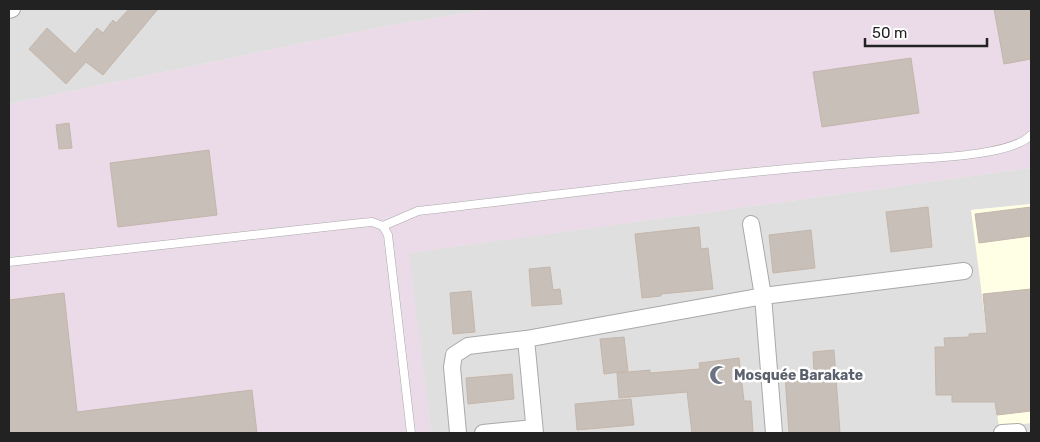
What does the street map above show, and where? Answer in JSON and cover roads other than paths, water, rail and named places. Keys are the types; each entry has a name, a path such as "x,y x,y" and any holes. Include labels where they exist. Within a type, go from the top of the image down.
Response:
{"street":[{"path":"751,224 763,296 774,433"},
{"path":"458,433 452,368 454,355 468,346 526,339 763,296 964,272"},
{"path":"483,433 534,430 526,339"},
{"path":"1002,433 1018,433"}],"lane":[{"path":"383,226 418,211 828,164 954,156 1014,146 1031,135"},
{"path":"9,262 361,222 372,222 383,226 388,234 411,433"}],"place":[{"name":"Mosquée Barakate","path":"719,375"}]}
